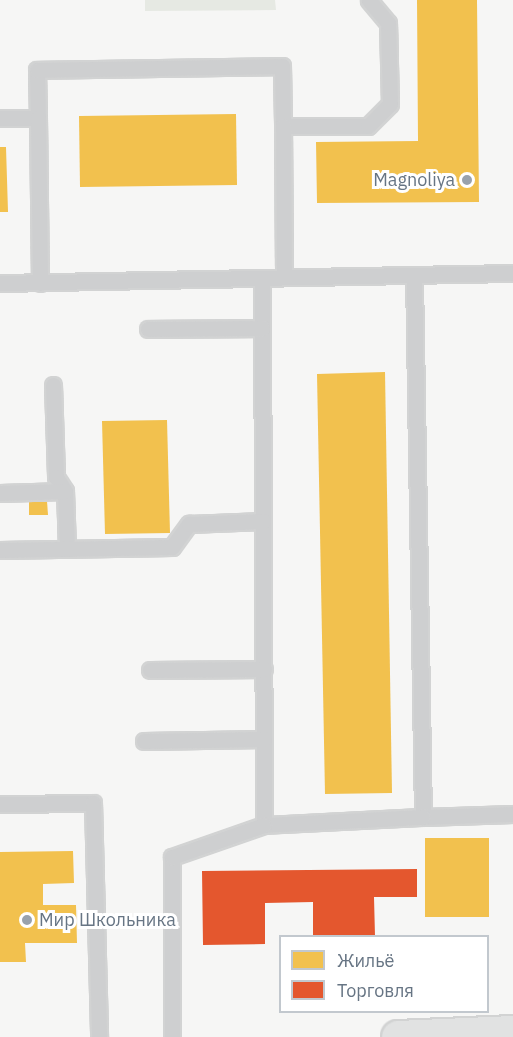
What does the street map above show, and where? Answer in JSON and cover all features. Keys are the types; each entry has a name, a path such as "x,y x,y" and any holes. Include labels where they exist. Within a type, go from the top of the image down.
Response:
{"street":[{"path":"398,1037 513,1032"}],"lane":[{"path":"283,126 368,126 390,104 388,23 369,0"},
{"path":"40,283 37,70 282,66 284,278"},
{"path":"0,118 38,118"},
{"path":"0,283 513,273"},
{"path":"414,275 423,817"},
{"path":"262,278 264,825"},
{"path":"148,329 262,328"},
{"path":"53,385 56,477 65,490 67,549"},
{"path":"0,493 65,490"},
{"path":"0,550 172,547 189,524 263,521"},
{"path":"150,670 264,669"},
{"path":"144,741 264,739"},
{"path":"0,804 93,803 99,1037"},
{"path":"172,1037 172,857 264,825 513,814"}],"shaded area":[{"path":"145,0 275,0 276,10 145,11"}],"building: Жильё":[{"path":"417,0 477,0 479,202 317,203 316,142 418,141"},
{"path":"236,114 237,185 80,187 79,116"},
{"path":"0,147 6,147 8,212 0,212"},
{"path":"385,372 392,793 325,794 317,374"},
{"path":"167,420 170,533 105,534 102,421"},
{"path":"47,501 48,515 29,515 29,502"},
{"path":"425,838 489,838 489,917 425,917"},
{"path":"73,851 74,883 43,884 43,905 76,905 77,943 25,943 26,962 0,962 0,852"}],"building: Торговля":[{"path":"417,869 417,897 374,897 375,935 313,935 313,902 265,903 265,944 203,945 202,871"}],"place":[{"name":"Magnoliya","path":"467,180"},
{"name":"Мир Школьника","path":"27,920"}]}
